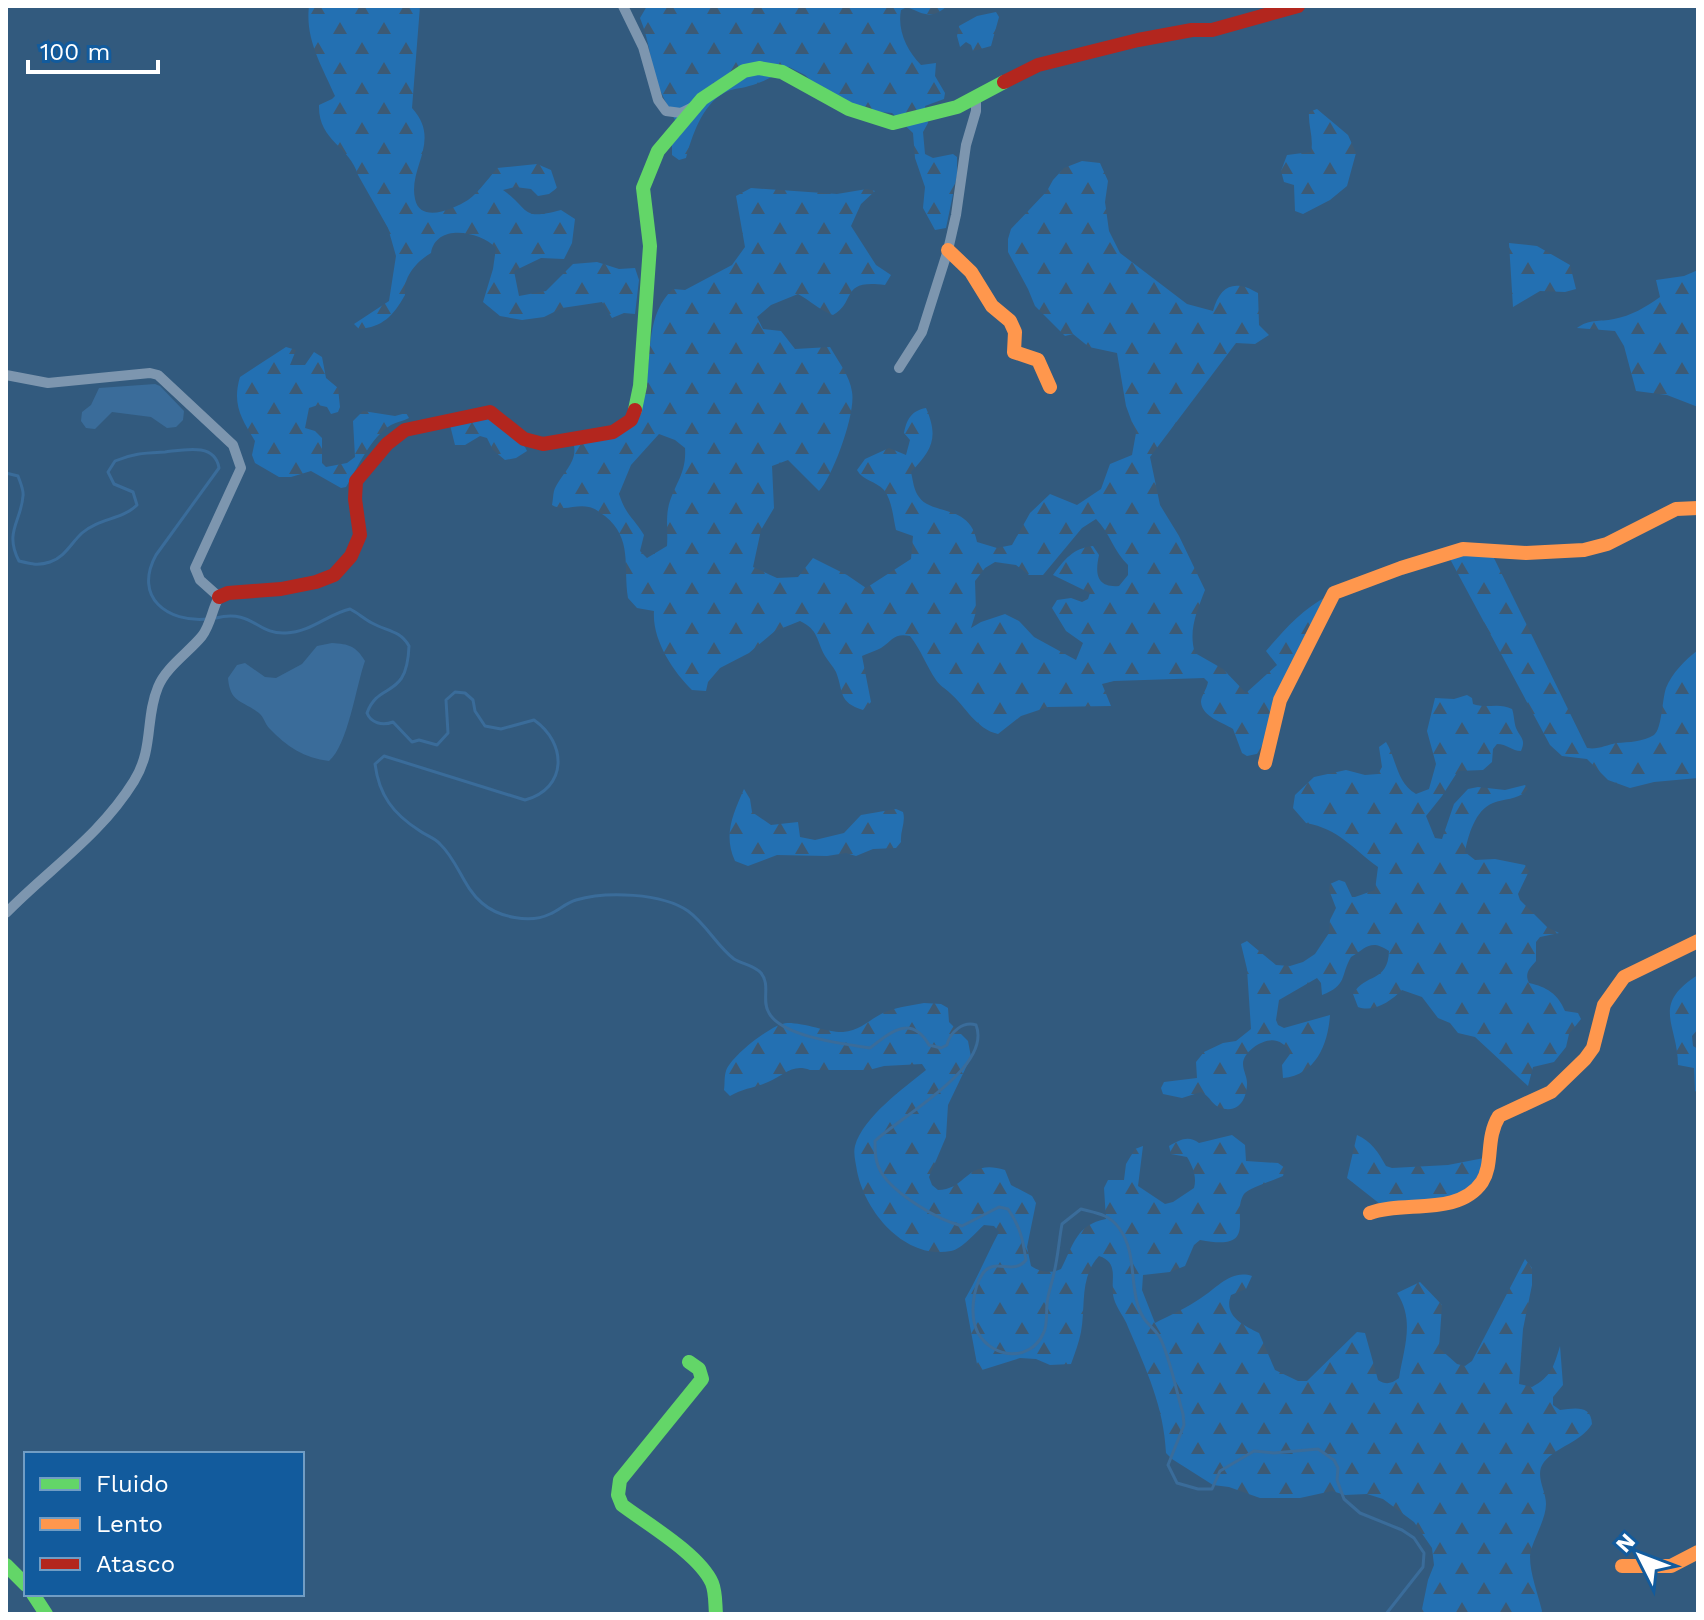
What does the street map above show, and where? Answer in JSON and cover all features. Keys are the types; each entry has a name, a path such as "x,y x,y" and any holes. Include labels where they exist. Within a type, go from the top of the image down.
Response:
{"street":[{"path":"623,6 643,47 658,100 666,111 681,113 696,106"},
{"path":"6,913 28,890 83,845 133,783 146,755 158,686 209,625 216,601 228,593 307,585 334,575 351,556 360,535 356,481 387,444 405,430 490,412 524,439 543,444 613,432 631,420 638,403 640,386 650,246 643,188 658,151 696,106 721,84 744,71 770,68 793,76 849,109 885,122 944,112 976,100 1038,65 1138,40 1192,30 1212,30 1298,6"},
{"path":"899,368 922,332 948,250 976,100"},
{"path":"948,250 971,272 992,306 1010,321 1015,332 1014,352 1035,357 1044,369 1050,387"},
{"path":"6,375 48,383 150,373 158,375 233,445 241,468 195,568 216,601"},
{"path":"1265,763 1280,700 1334,593 1463,549 1526,553 1584,550 1607,544 1676,509 1698,508"},
{"path":"1370,1213 1380,1209 1450,1203 1476,1187 1486,1175 1487,1142 1499,1116 1551,1092 1585,1059 1593,1048 1604,1005 1624,977 1698,941"},
{"path":"689,1362 699,1369 702,1379 620,1480 618,1495 622,1505 708,1577 713,1587 716,1614"},
{"path":"1622,1566 1671,1566 1698,1552"},
{"path":"6,1565 24,1583"},
{"path":"34,1596 46,1614"}],"green space":[{"path":"309,6 420,6 412,108 424,132 414,187 418,207 430,213 462,204 497,168 537,164 551,170 557,188 549,194 538,196 531,189 515,187 503,190 527,212 539,214 561,210 575,219 572,243 564,259 541,258 514,271 519,296 546,291 573,264 597,262 619,269 635,268 639,280 635,314 624,313 612,318 602,302 562,308 544,317 522,320 500,316 483,302 496,248 480,237 459,233 441,237 431,253 416,265 408,276 405,295 392,314 375,326 359,329 354,324 389,301 396,256 388,228 354,165 329,135 320,117 319,105 335,96 312,42"},
{"path":"647,6 947,6 932,14 907,7 901,10 900,18 907,47 921,65 936,63 935,76 945,93 944,99 925,106 928,123 923,132 925,154 933,158 953,154 957,157 957,175 946,228 935,230 923,208 925,187 915,158 913,133 892,113 869,111 819,88 805,75 789,67 759,83 730,90 716,98 699,122 686,158 679,160 672,155 672,143 680,134 659,88 640,18"},
{"path":"996,12 999,17 991,46 973,51 966,42 960,47 957,36 959,26 977,16"},
{"path":"1317,109 1348,135 1356,153 1347,186 1330,200 1303,214 1295,211 1294,185 1284,182 1281,171 1287,155 1311,152 1309,112"},
{"path":"1082,161 1100,163 1108,181 1105,202 1109,231 1120,253 1187,304 1213,311 1220,295 1230,287 1242,286 1258,293 1259,325 1269,335 1255,344 1236,343 1150,457 1160,505 1205,590 1193,629 1195,653 1223,669 1246,693 1277,665 1266,651 1302,613 1328,596 1261,753 1247,756 1242,753 1233,729 1205,712 1201,702 1208,682 1204,678 1102,684 1111,706 1048,707 1021,716 998,734 977,723 939,684 914,641 905,635 897,636 881,648 862,656 871,702 863,710 846,700 836,672 816,636 811,628 800,621 775,631 749,653 720,668 708,682 706,691 692,690 660,644 654,611 637,608 628,598 625,554 620,534 614,525 591,508 552,505 554,491 574,456 573,442 627,430 645,389 654,321 664,299 673,289 685,290 732,265 745,247 736,196 751,188 837,194 867,189 875,191 861,204 851,226 876,265 891,275 885,285 855,288 833,315 798,294 771,305 757,317 763,329 781,331 795,349 830,347 849,380 852,402 842,444 831,472 819,491 788,460 772,466 774,508 761,530 753,567 777,578 798,577 813,558 866,588 911,559 913,536 896,530 887,494 857,470 865,459 889,448 906,455 910,440 904,433 905,428 910,416 917,411 926,408 933,436 924,457 911,472 917,495 925,503 967,521 977,542 997,548 1012,545 1030,513 1050,494 1077,505 1101,489 1110,464 1132,455 1136,433 1126,406 1117,353 1089,347 1073,334 1065,336 1035,306 1008,252 1011,229 1064,168","holes":["659,434 685,448 685,457 668,509 667,546 647,558 640,551 644,535 627,512 619,494 631,465","1096,519 1128,565 1128,575 1119,586 1102,582 1097,568 1099,555 1093,546 1074,552 1053,575 1090,593 1088,599 1082,602 1071,598 1057,600 1052,608 1066,631 1083,643 1076,660 1034,637 1019,621 1005,614 971,628 976,612 975,581 985,568 995,562 1016,565 1029,575 1043,575 1082,528"]},
{"path":"1509,243 1537,246 1570,265 1576,289 1540,291 1513,307"},
{"path":"1698,270 1698,407 1667,395 1636,391 1624,346 1615,331 1577,328 1638,311 1660,297 1656,280 1684,276"},
{"path":"286,347 296,350 290,365 305,365 314,352 322,357 326,378 338,388 338,412 331,414 327,407 318,405 309,408 305,428 315,431 322,438 322,463 326,467 347,463 355,457 353,421 363,411 395,416 406,413 409,418 391,425 377,437 346,487 341,488 311,471 279,477 255,463 252,455 255,441 242,418 238,403 240,377"},
{"path":"491,418 527,451 505,460 493,450 487,438 480,436 465,445 455,445 450,425"},
{"path":"1459,554 1492,554 1587,748 1641,740 1654,735 1659,727 1669,682 1679,667 1698,650 1698,778 1654,782 1630,788 1608,780 1587,759 1562,756 1550,745 1450,559"},
{"path":"1467,695 1472,698 1473,704 1512,709 1523,741 1521,751 1497,744 1493,749 1492,762 1483,770 1458,771 1426,816 1435,838 1442,839 1454,804 1468,789 1505,790 1525,785 1528,789 1481,811 1470,831 1465,852 1475,860 1495,859 1525,865 1529,871 1518,894 1520,900 1547,927 1559,933 1540,937 1536,942 1536,961 1527,976 1529,983 1551,992 1565,1011 1578,1013 1581,1019 1569,1034 1566,1047 1554,1062 1533,1067 1528,1086 1475,1037 1458,1033 1450,1023 1438,1018 1422,997 1402,990 1376,1007 1358,1007 1353,994 1358,987 1380,973 1388,961 1389,951 1373,945 1351,957 1336,988 1322,995 1321,983 1317,978 1279,1000 1276,1020 1284,1028 1330,1015 1323,1047 1304,1071 1283,1078 1282,1065 1290,1054 1288,1048 1272,1040 1261,1043 1244,1059 1247,1088 1236,1108 1218,1106 1201,1092 1182,1098 1163,1094 1161,1088 1164,1082 1197,1078 1196,1062 1204,1052 1236,1041 1251,1029 1247,969 1241,944 1247,941 1276,965 1290,966 1303,962 1315,954 1329,933 1330,920 1336,908 1329,890 1330,884 1339,880 1345,882 1352,897 1375,890 1378,867 1345,840 1306,823 1293,808 1295,795 1314,777 1346,770 1365,775 1378,774 1382,767 1379,747 1386,742 1409,789 1416,794 1429,789 1436,764 1427,731 1435,698 1454,699"},
{"path":"744,789 752,812 771,825 798,822 800,837 815,840 844,833 861,815 896,809 904,816 901,842 896,848 873,849 856,856 846,853 827,856 777,855 748,866 735,861 730,842 733,816"},
{"path":"1698,975 1698,1029 1692,1036 1693,1046 1698,1049 1698,1093 1695,1091 1694,1068 1678,1065 1670,1016 1675,996"},
{"path":"924,1003 941,1004 948,1008 949,1022 968,1041 971,1057 948,1105 946,1137 929,1177 932,1185 938,1190 948,1189 982,1168 1005,1170 1011,1185 1032,1196 1036,1203 1027,1247 1031,1266 1038,1270 1049,1272 1061,1269 1082,1231 1106,1219 1104,1188 1108,1180 1124,1180 1126,1164 1135,1149 1143,1146 1138,1186 1165,1204 1194,1188 1194,1172 1187,1157 1171,1154 1169,1146 1180,1140 1191,1139 1199,1143 1232,1135 1245,1145 1246,1161 1278,1163 1285,1168 1283,1176 1244,1194 1240,1229 1231,1241 1200,1240 1194,1245 1185,1266 1170,1272 1143,1275 1142,1290 1155,1323 1190,1305 1231,1277 1252,1276 1246,1289 1231,1295 1230,1309 1236,1319 1259,1333 1275,1370 1298,1381 1307,1381 1357,1332 1365,1333 1378,1380 1388,1383 1399,1378 1407,1334 1406,1313 1397,1293 1420,1282 1442,1305 1439,1348 1457,1364 1465,1366 1472,1361 1525,1259 1532,1268 1532,1285 1523,1329 1519,1384 1532,1387 1544,1379 1554,1365 1560,1346 1563,1385 1553,1397 1553,1405 1560,1410 1586,1411 1592,1424 1581,1436 1549,1457 1541,1467 1545,1511 1530,1557 1541,1614 1421,1614 1434,1565 1432,1548 1414,1522 1383,1499 1367,1494 1345,1495 1332,1491 1300,1498 1260,1498 1213,1485 1172,1459 1166,1453 1162,1420 1153,1388 1114,1299 1112,1268 1106,1259 1099,1256 1088,1273 1081,1332 1071,1364 1050,1365 1036,1359 1020,1358 982,1370 977,1364 965,1299 999,1232 994,1226 984,1225 955,1250 934,1252 918,1248 890,1230 878,1217 861,1187 857,1171 854,1149 859,1135 885,1104 926,1070 922,1064 869,1070 798,1068 730,1096 724,1090 726,1071 735,1057 781,1024 795,1023 843,1032 859,1028 886,1012"},
{"path":"1357,1135 1370,1144 1386,1166 1392,1168 1448,1165 1484,1158 1485,1161 1473,1185 1448,1200 1380,1204 1347,1178"}],"shaded area":[{"path":"155,384 184,411 183,420 176,427 167,428 151,417 112,412 95,429 86,428 81,421 82,412 91,405 99,388"},
{"path":"332,643 352,647 365,661 346,729 336,753 329,761 304,754 282,741 259,713 234,697 228,678 237,665 245,663 265,677 276,678 302,664 317,646"}],"waterway":[{"path":"6,473 18,476 23,491 13,535 15,551 19,561 42,564 60,557 89,528 124,514 137,505 133,492 114,484 108,472 115,461 140,454 189,449 211,454 219,468 156,555 149,583 152,595 167,612 179,617 208,619"},
{"path":"216,618 238,617 276,633 286,633 303,630 350,609 397,634 409,646 403,675 398,683 378,696 367,713 377,723 393,722 412,742 419,740 437,745 448,733 446,700 455,692 465,693 473,700 475,711 485,726 501,729 534,720 545,730 557,752 555,775 549,786 525,800 384,756 375,764 380,785 395,811 410,825 440,844 475,897 489,908 524,919 542,917 576,900 602,895 634,895 677,905 694,916 734,959 761,973 767,1008 776,1021 815,1038 870,1048 893,1032 908,1028 915,1030 929,1045 941,1048 947,1045 958,1029 976,1025 978,1041 958,1074 875,1141 875,1145 878,1164 887,1180 929,1212 962,1226 999,1207 1008,1209 1015,1221 1026,1260 1015,1267 993,1266 983,1273 973,1302 978,1333 993,1348 1011,1354 1021,1353 1037,1343 1046,1327 1062,1224 1081,1209 1111,1220 1128,1246 1138,1306 1163,1343 1183,1414 1184,1425 1168,1465 1177,1483 1212,1489 1220,1471 1254,1451 1274,1453 1318,1449 1334,1460 1344,1499 1360,1513 1414,1538 1424,1553 1423,1567 1386,1614"}],"traffic: fast":[{"path":"635,410 640,386 650,246 643,188 658,151 702,99 744,71 759,68 782,72 849,109 893,123 957,107 1004,82"},
{"path":"689,1362 699,1369 702,1379 620,1480 618,1495 622,1505 696,1561 712,1583 716,1614"},
{"path":"6,1565 24,1583"},
{"path":"34,1596 46,1614"}],"traffic: slow":[{"path":"948,250 971,272 992,306 1010,321 1015,332 1014,352 1038,360 1050,387"},
{"path":"1265,763 1280,700 1334,593 1463,549 1526,553 1584,550 1607,544 1676,509 1698,508"},
{"path":"1370,1213 1383,1209 1445,1204 1472,1193 1486,1175 1492,1133 1499,1116 1551,1092 1585,1059 1593,1048 1604,1005 1624,977 1698,941"},
{"path":"1622,1566 1671,1566 1698,1552"}],"traffic: jam":[{"path":"1004,82 1038,65 1138,40 1192,30 1212,30 1298,6"},
{"path":"219,597 228,593 281,589 334,575 351,556 360,535 356,481 387,444 405,430 490,412 524,439 543,444 613,432 631,420 635,410"}]}
